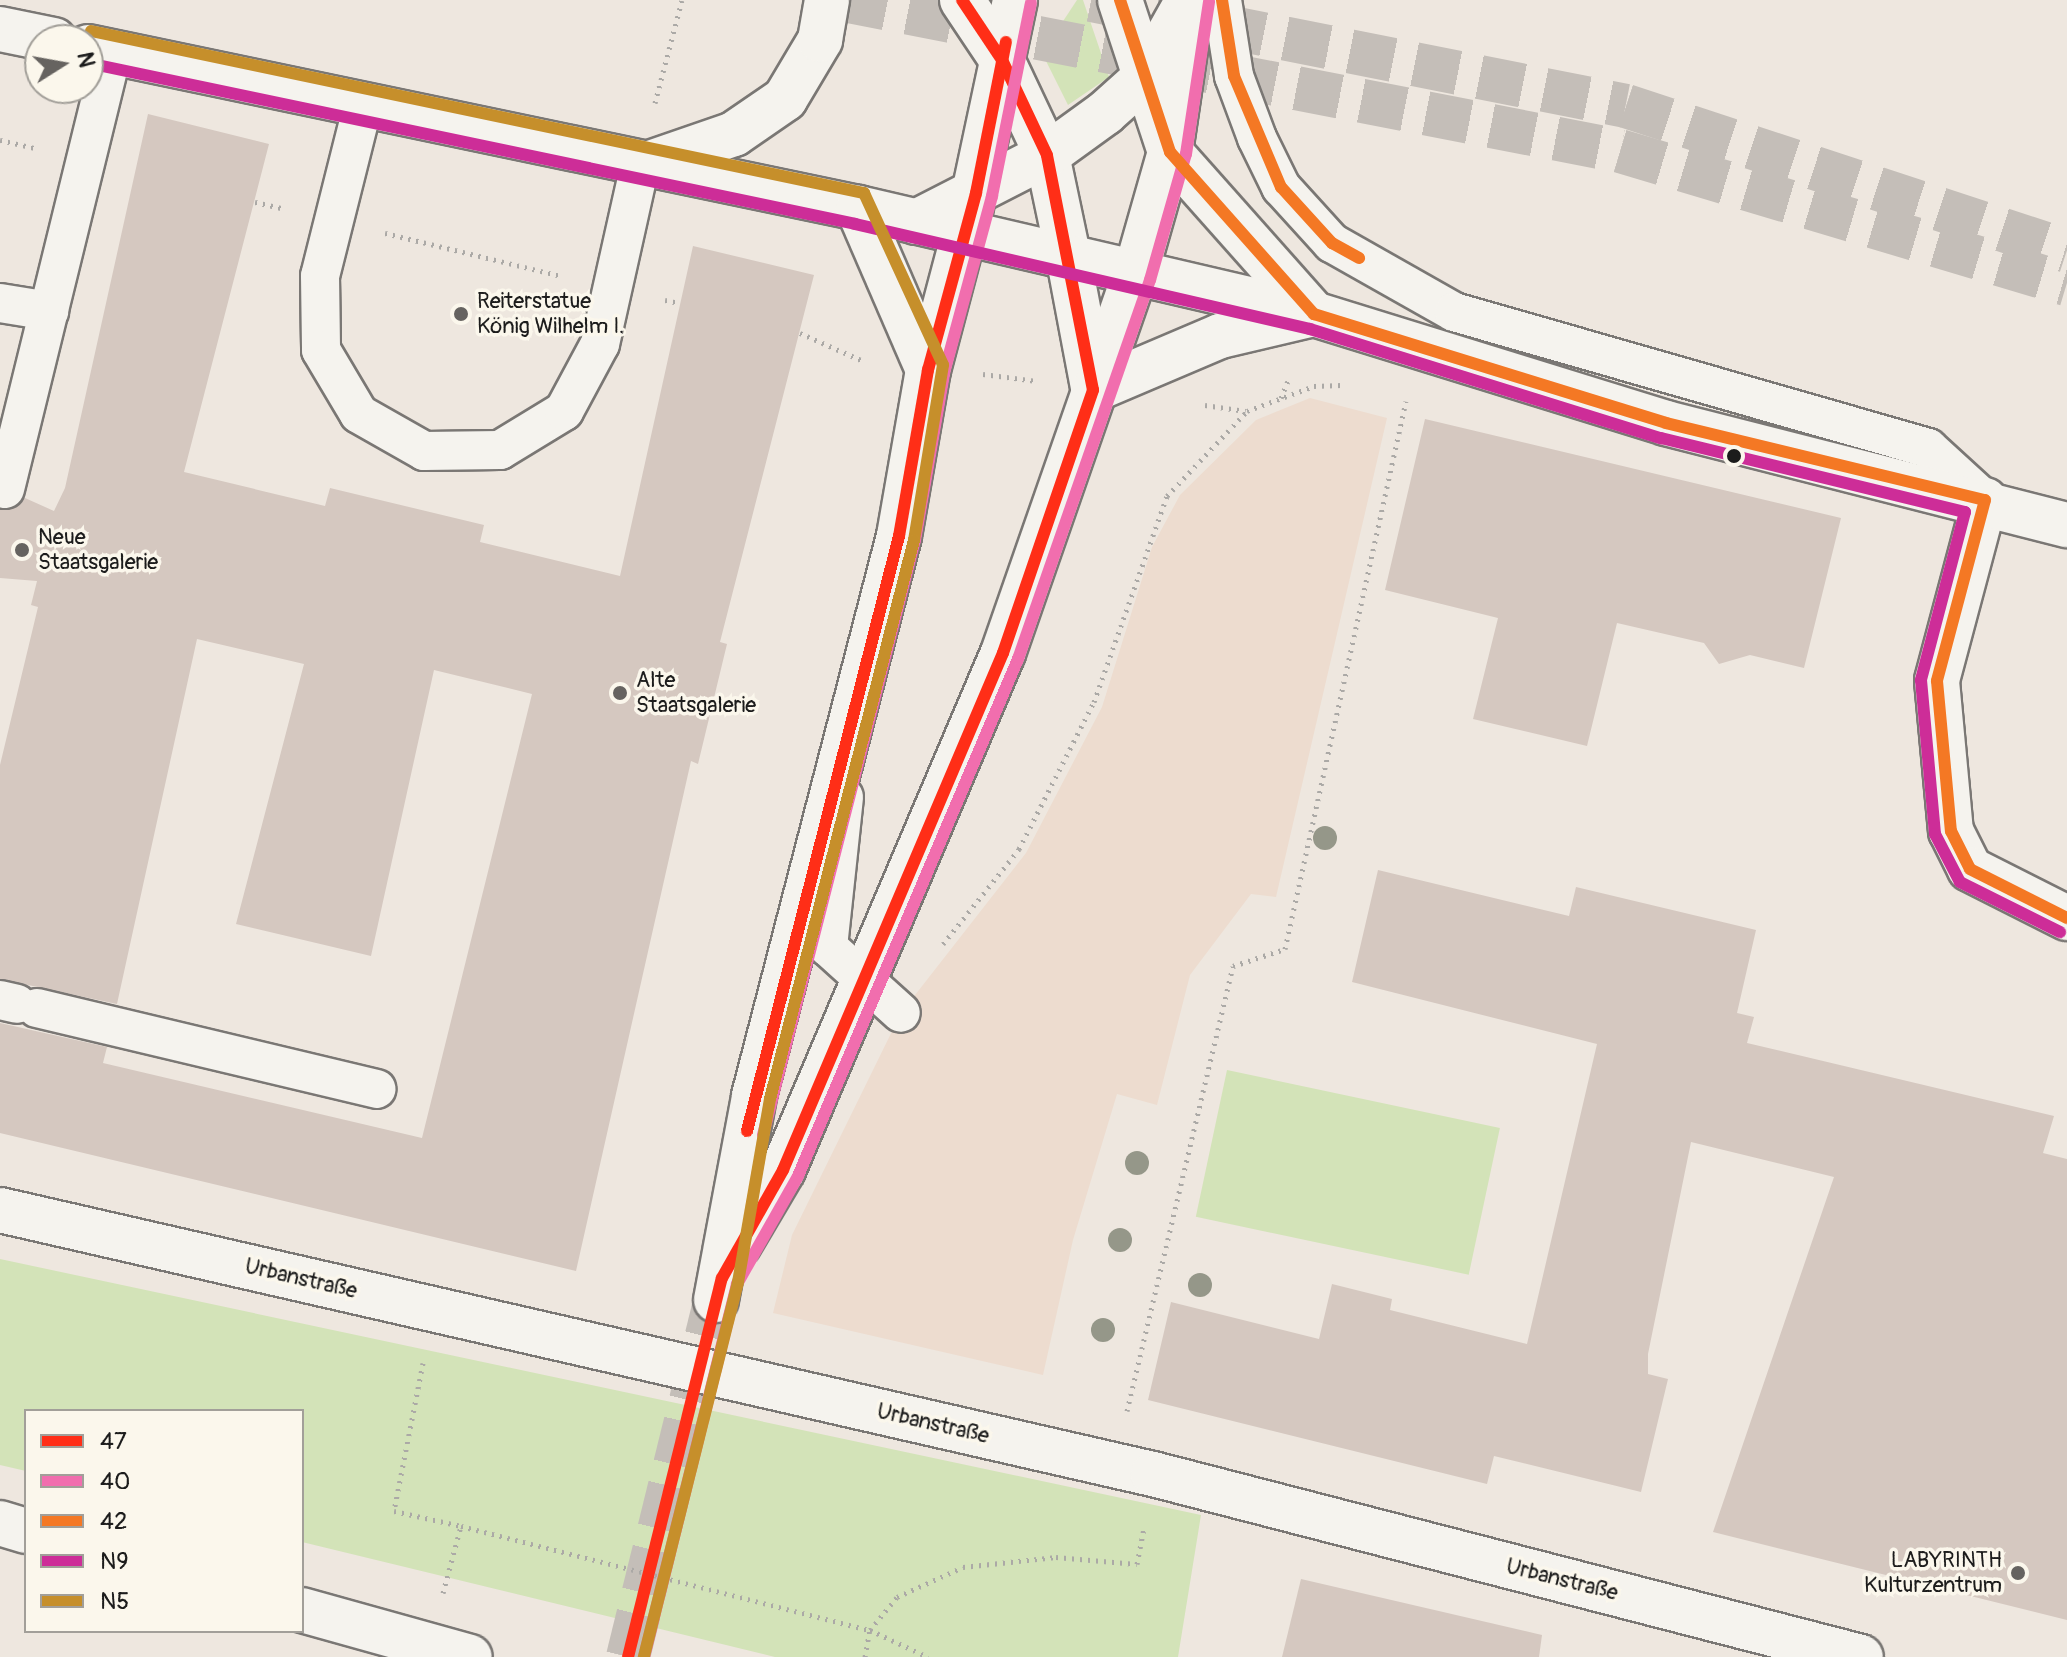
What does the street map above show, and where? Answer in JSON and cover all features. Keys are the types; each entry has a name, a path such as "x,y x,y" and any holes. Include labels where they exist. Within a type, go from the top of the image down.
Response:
{"main road":[{"path":"640,165 734,134 785,99 820,40 827,0"},
{"path":"962,0 1002,60 1047,155 1093,390"},
{"path":"1015,0 976,193 928,370 899,536 846,754 754,1096 719,1289 783,1170 887,1000 1003,653 1135,275 1170,152 1190,0"},
{"path":"1120,0 1170,152 1314,314"},
{"path":"916,222 1047,155 1144,78 1190,0"},
{"path":"0,29 24,34"},
{"path":"104,51 858,208 1068,255 1135,275 1314,314 1651,419 1985,500 2067,525"},
{"path":"858,208 928,370"},
{"path":"1093,390 1220,336 1314,314"},
{"path":"1985,500 1937,681 1951,831 1970,869 2067,918"},
{"name":"Urbanstraße","path":"12,1213 1153,1474 1861,1657"},
{"path":"0,1523 24,1530"},
{"path":"304,1611 470,1657"}],"lane":[{"path":"1222,0 1234,76 1257,138 1281,187 1332,243 1454,312 1928,448 1985,500"},
{"path":"5,489 49,311 89,104"},
{"path":"363,105 333,221 315,313 321,350 359,414 424,451 500,450 564,411 587,380 613,288 640,165"},
{"path":"0,303 49,311"},
{"path":"846,754 828,947 887,1000"},
{"path":"18,1004 376,1089"}],"path":[{"path":"640,165 682,0"},
{"path":"255,202 613,288"},
{"path":"800,333 874,368"},
{"path":"887,1000 1019,849 1094,702 1167,496 1247,411 1314,386 1355,384"},
{"path":"1126,1414 1233,966 1285,949 1406,401 1393,397"},
{"path":"414,1412 394,1511 870,1630 928,1657"},
{"path":"865,1657 870,1630 897,1597 963,1567 1056,1557 1137,1564 1153,1474"},
{"path":"429,1647 461,1526"}],"shaded area":[{"path":"1310,398 1387,418 1276,897 1251,894 1190,975 1157,1105 1117,1094 1073,1240 1043,1375 773,1313 792,1235 901,1013 1026,853 1102,707 1152,547 1180,495 1256,420"}],"green space":[{"path":"1077,0 1083,0 1109,77 1068,105 1042,53"},
{"path":"1227,1070 1500,1128 1469,1275 1196,1217"},
{"path":"0,1259 1201,1515 1178,1657 775,1657 304,1542 304,1409 24,1409 24,1471 0,1465"}],"building":[{"name":"Alte Staatsgalerie","path":"148,114 269,144 184,472 325,506 330,488 484,525 480,542 620,576 693,246 814,275 720,642 727,644 698,764 691,761 576,1271 0,1133 0,1023 107,1047 103,1063 422,1138 532,694 434,670 371,956 236,924 304,664 197,639 117,1004 0,979 0,765 38,607 31,605 37,581 0,578 0,510 25,498 54,511 65,488"},
{"path":"1425,419 1841,518 1804,668 1750,655 1719,664 1704,643 1617,623 1587,746 1473,719 1498,618 1385,590"},
{"path":"1378,870 1569,916 1576,887 1756,930 1737,1013 1754,1017 1747,1043 2054,1116 2043,1153 2067,1159 2067,1620 1713,1532 1834,1177 1691,1142 1648,1354 1648,1374 1668,1379 1641,1492 1494,1456 1487,1484 1148,1400 1171,1302 1319,1339 1332,1284 1392,1299 1390,1310 1527,1344 1597,1044 1352,982"},
{"path":"1301,1579 1542,1635 1539,1657 1282,1657"}],"tunnel":[{"path":"843,0 1620,151 2067,284"},
{"path":"1091,0 1626,106 2067,251"},
{"path":"628,1657 716,1300"}],"transit line":[{"name":"47","path":"628,1657 722,1278 783,1170 1003,653 1093,390 1047,155 1002,60 962,0"},
{"name":"42","path":"1120,0 1170,152 1314,314 1666,423 1985,500"},
{"name":"42","path":"1222,0 1234,76 1281,187 1332,243 1359,258"},
{"name":"40","path":"644,1657 737,1284 798,1176 1018,659 1150,280 1186,154 1209,2"},
{"name":"40","path":"763,1135 915,540 944,373 992,196 1031,3"},
{"name":"N5","path":"104,34 864,193 943,365 914,540 770,1099 738,1282 644,1657"},
{"name":"47","path":"747,1131 899,536 928,370 976,193 1006,42"},
{"name":"N9","path":"104,66 855,224 1310,329 1661,438 1965,512 1921,680 1935,834 1960,882 2060,932"},
{"name":"42","path":"1985,500 1937,681 1951,831 1970,869 2067,918"}],"place":[{"name":"Reiterstatue König Wilhelm I.","path":"461,314"},
{"name":"Neue Staatsgalerie","path":"22,550"},
{"name":"Alte Staatsgalerie","path":"620,693"},
{"name":"LABYRINTH Kulturzentrum","path":"2018,1573"}]}
